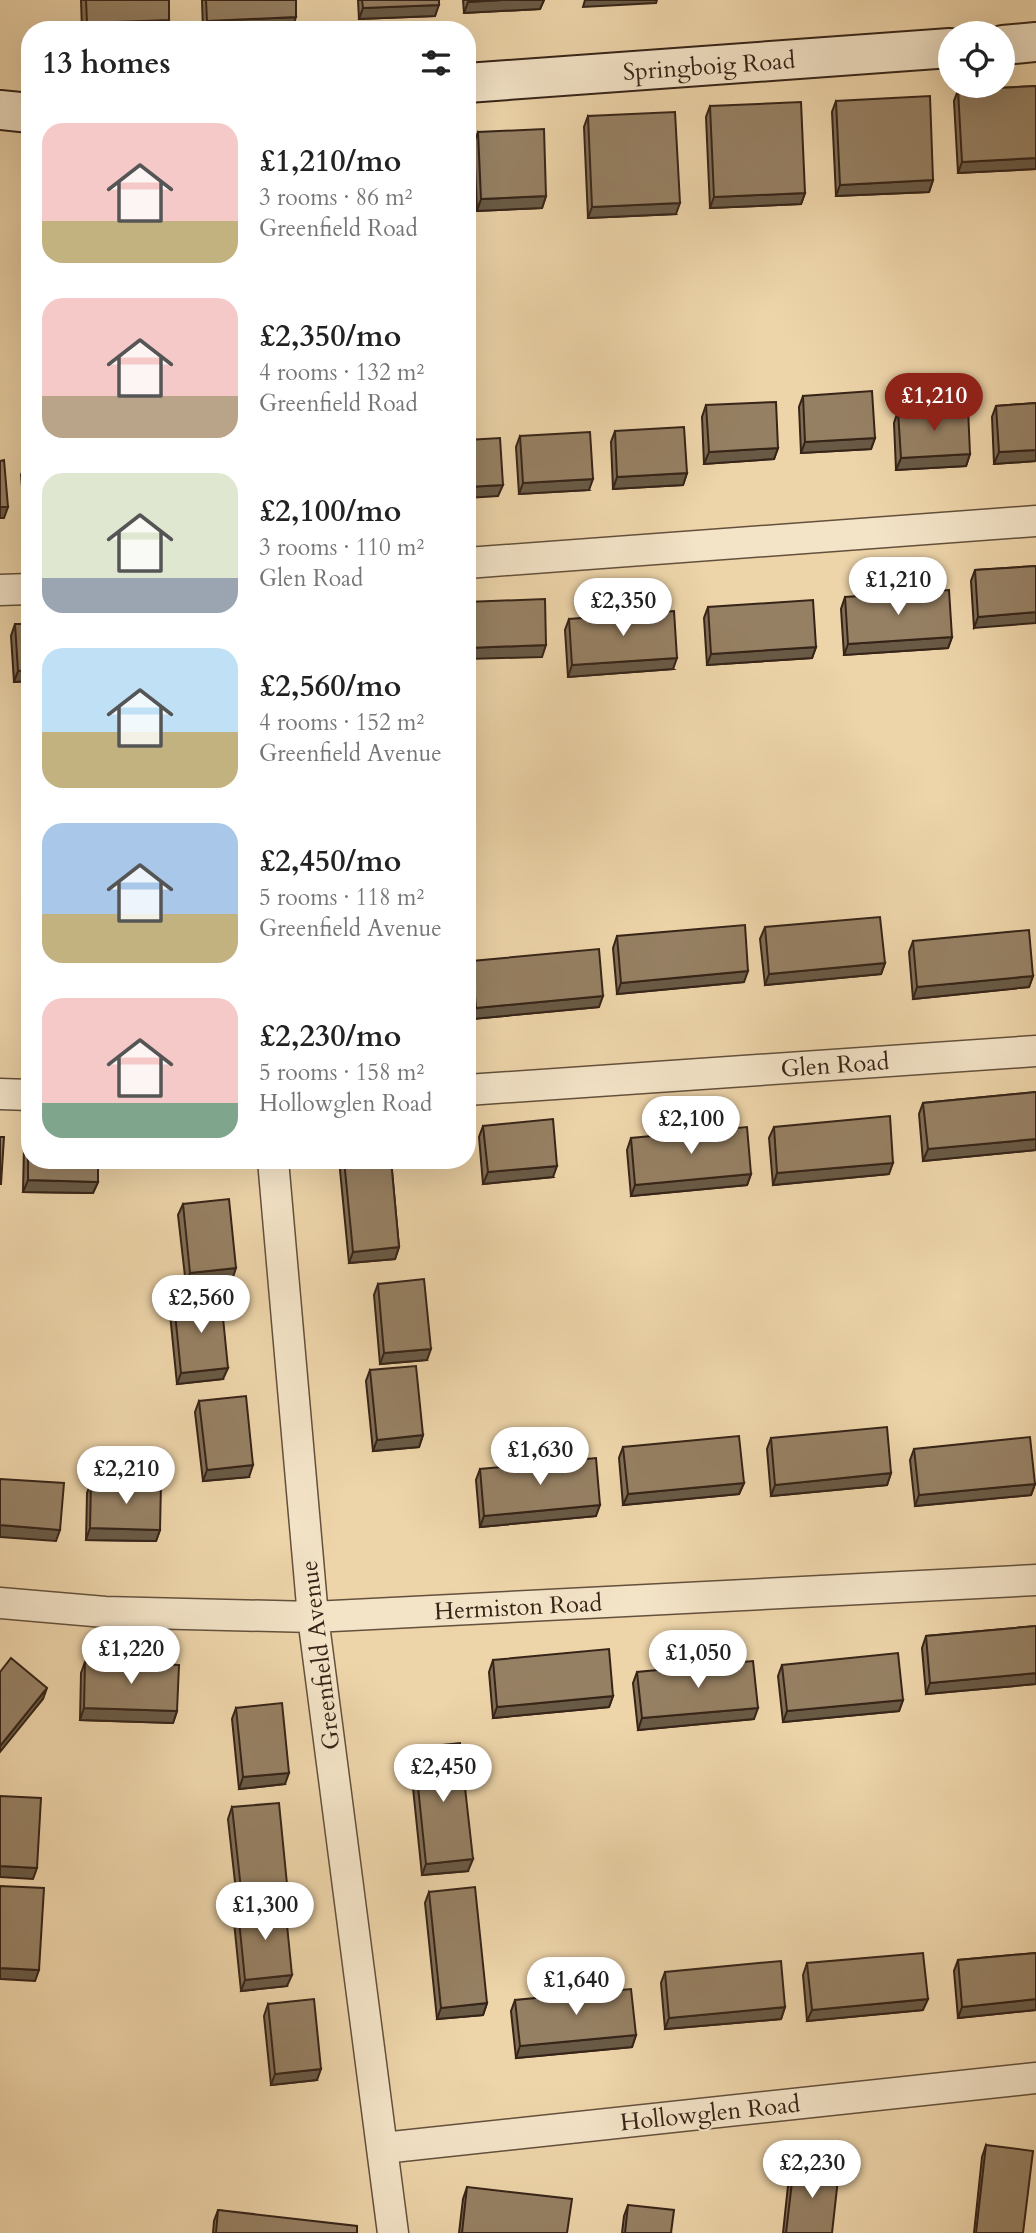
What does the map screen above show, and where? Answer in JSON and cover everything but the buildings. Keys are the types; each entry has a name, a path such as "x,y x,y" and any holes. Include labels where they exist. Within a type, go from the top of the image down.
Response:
{"main road":[{"path":"1015,44 1036,42"},
{"name":"Springboig Road","path":"476,82 938,49"},
{"path":"0,110 21,112"}],"street":[{"path":"476,562 1036,521"},
{"path":"0,590 21,589"},
{"name":"Glen Road","path":"476,1089 1036,1051"},
{"path":"0,1094 21,1095"},
{"name":"Greenfield Avenue","path":"274,1169 313,1617 393,2233"},
{"name":"Hermiston Road","path":"0,1603 105,1612 313,1617 1036,1580"},
{"name":"Hollowglen Road","path":"383,2148 1036,2078"}]}
